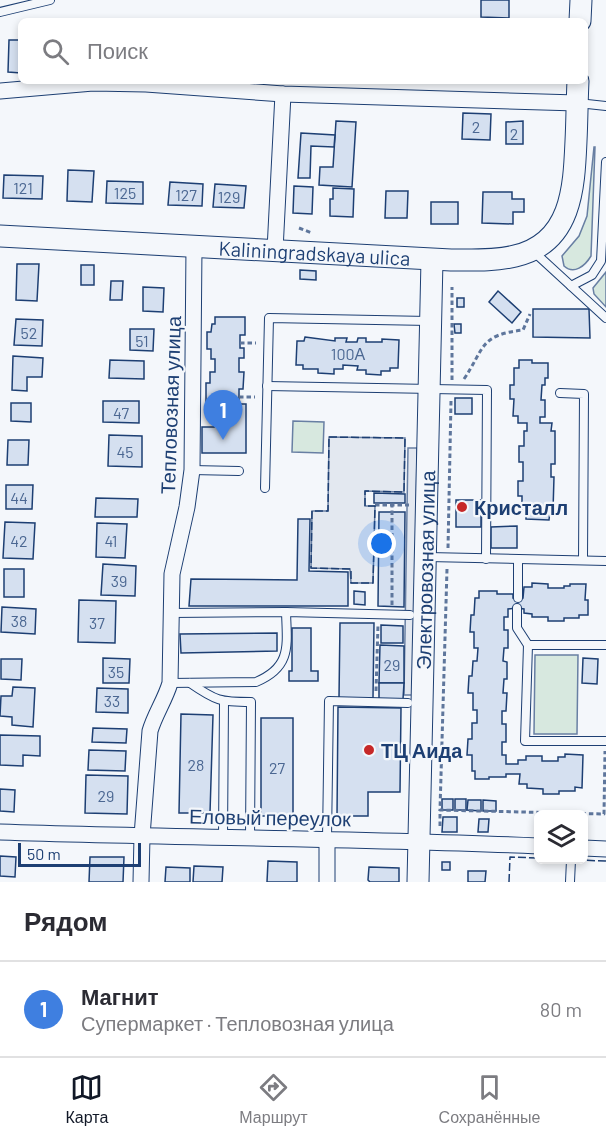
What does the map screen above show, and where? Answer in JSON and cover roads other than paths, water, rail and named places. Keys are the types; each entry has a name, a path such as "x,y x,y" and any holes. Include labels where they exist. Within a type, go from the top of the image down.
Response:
{"main road":[{"path":"580,18 581,0"},
{"name":"Kaliningradskaya ulica","path":"0,236 441,260 516,256 532,250 549,238 562,219 572,197 578,84"},
{"name":"Электровозная улица","path":"418,882 430,321 441,260"}],"street":[{"path":"0,91 81,84"},
{"path":"146,84 283,94 577,103"},
{"path":"275,250 283,94"},
{"name":"Тепловозная улица","path":"141,882 150,731 154,716 166,696 170,683 172,574 187,507 192,470 195,247"},
{"name":"Еловый переулок","path":"0,832 534,846"},
{"path":"327,839 327,882"},
{"path":"588,848 606,849"}],"lane":[{"path":"0,12 50,0"},
{"path":"577,103 606,106"},
{"path":"571,286 592,275 601,261 606,162"},
{"path":"532,250 606,318"},
{"path":"265,488 269,318 430,321"},
{"path":"267,386 487,390 486,559"},
{"path":"560,393 584,394 583,560"},
{"path":"192,470 239,471"},
{"path":"424,557 606,561"},
{"path":"518,560 518,598"},
{"path":"518,608 517,628 528,645 525,741 606,741"},
{"path":"171,613 286,612 410,615"},
{"path":"170,683 256,682 265,679 287,653 286,612"},
{"path":"528,645 606,645"},
{"path":"190,683 210,697 224,702 251,702 250,838"},
{"path":"327,839 329,701 408,703"},
{"path":"223,838 224,702"},
{"path":"570,882 571,864"}],"place":[{"name":"Магнит","path":"223,440"},
{"name":"Кристалл","path":"462,507"},
{"name":"ТЦ Аида","path":"369,750"}]}
